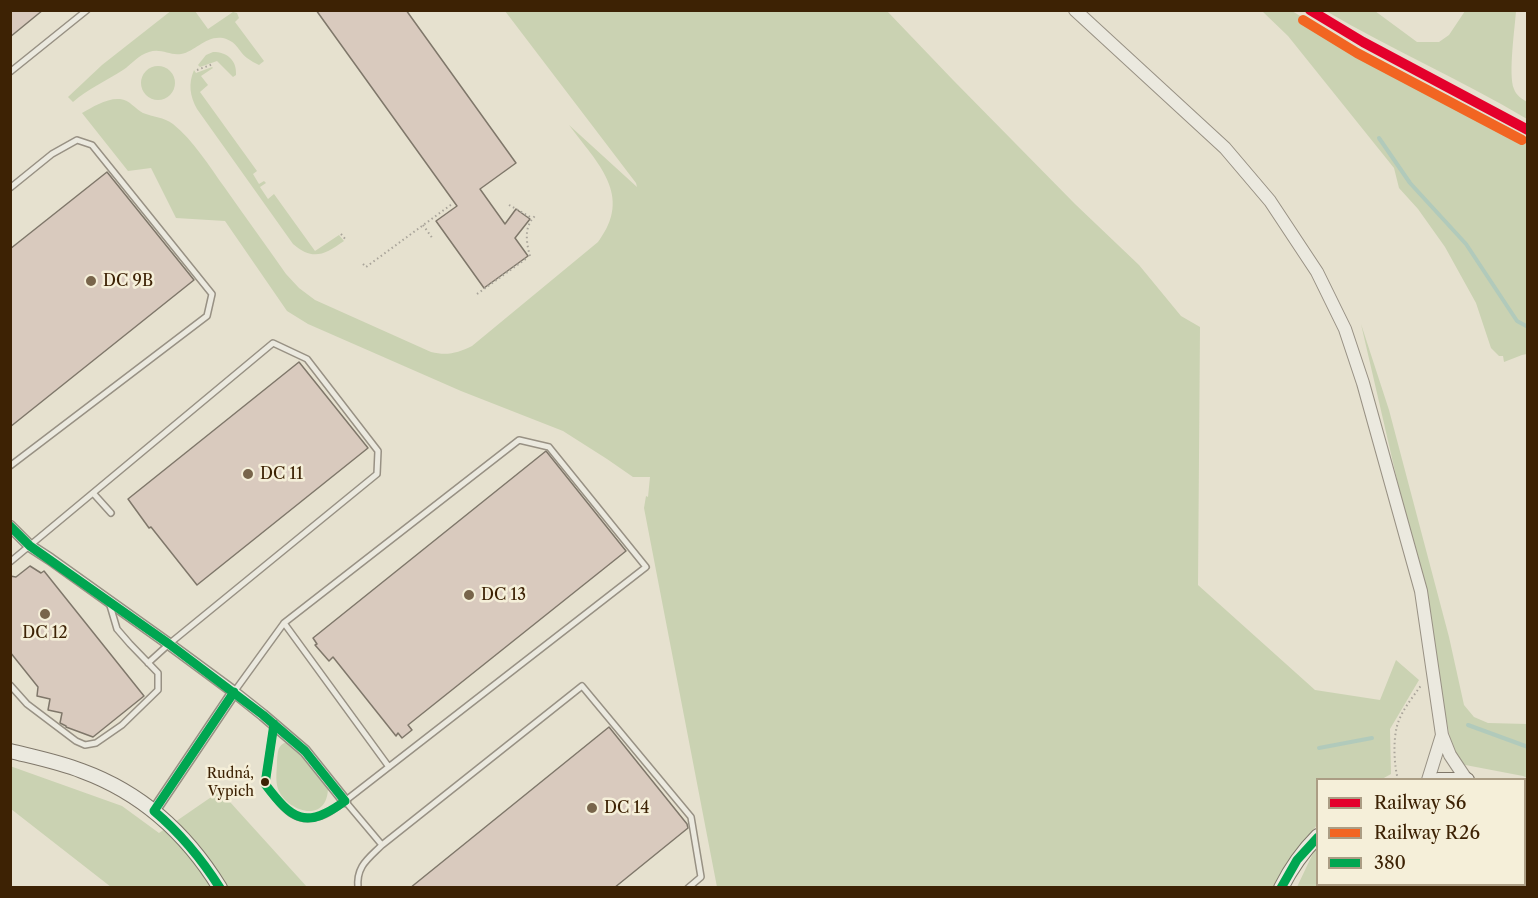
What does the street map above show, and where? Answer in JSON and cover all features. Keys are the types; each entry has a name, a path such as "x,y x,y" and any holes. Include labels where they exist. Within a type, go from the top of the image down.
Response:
{"main road":[{"path":"10,751 82,771 121,789 168,822 191,846 220,888"},
{"path":"1281,888 1291,868 1316,837"}],"street":[{"path":"1075,10 1225,148 1270,201 1317,272 1345,329 1363,383 1421,591 1442,735 1450,755 1466,778"},
{"path":"10,526 30,546 169,644 274,724 305,751 345,801"},
{"path":"154,811 234,692"},
{"path":"1429,778 1442,735"}],"lane":[{"path":"10,72 87,10"},
{"path":"10,188 52,154 77,140 92,145 212,294 207,315 10,466"},
{"path":"10,562 273,343 307,359 378,451 377,474 148,663"},
{"path":"234,692 284,622 519,440 549,447 646,567 323,816 304,820 284,810 265,784 274,724"},
{"path":"93,493 111,513"},
{"path":"10,685 27,704 76,741 85,744 96,743 122,725 158,690 158,674 117,628 109,601"},
{"path":"284,622 388,767"},
{"path":"358,888 360,867 382,845 582,686 691,817 700,877 688,888"},
{"path":"345,801 382,845"}],"path":[{"path":"197,70 213,64"},
{"path":"363,264 366,267 452,204"},
{"path":"477,294 529,257 526,229 533,217 509,205"},
{"path":"423,225 433,239"},
{"path":"341,234 346,240"},
{"path":"1398,778 1395,748 1397,725 1432,670"}],"green space":[{"path":"172,10 195,11 208,29 233,12 237,13 239,18 235,22 264,61 259,65 247,58 232,42 223,38 211,39 181,54 158,51 145,53 73,102 68,97 102,65"},
{"path":"505,11 887,11 1075,204 1139,265 1181,316 1200,327 1198,585 1315,690 1380,700 1396,660 1419,680 1390,729 1391,774 1384,778 1316,778 1316,826 1281,872 1275,887 717,887 644,508 646,496 648,497 650,477 633,477 563,431 461,391 308,324 287,311 225,221 176,218 151,168 128,171 82,113 105,101 120,99 127,101 143,113 170,122 201,154 286,274 299,288 315,300 431,352 442,354 457,352 472,346 598,242 608,225 613,209 608,180 569,125 637,187"},
{"path":"1262,11 1292,11 1349,45 1491,119 1527,141 1527,354 1504,362 1503,356 1499,356 1491,348 1476,303 1445,247 1418,209 1399,188 1394,168 1288,36"},
{"path":"1326,11 1375,11 1417,42 1439,42 1449,35 1465,11 1516,11 1512,82 1516,93 1527,102 1527,119 1376,39"},
{"path":"213,52 223,53 233,61 236,75 233,77 217,61 200,67 198,65 206,55"},
{"path":"158,66 170,71 175,83 170,95 158,100 146,95 141,83 146,71"},
{"path":"212,67 201,76 208,85 200,92 257,171 253,174 259,184 264,181 266,183 260,187 268,199 274,194 315,251 339,235 344,241 318,254 307,253 293,244 197,109 191,95 192,75 194,70 196,73"},
{"path":"1361,324 1389,410 1449,637 1464,705 1474,717 1488,723 1527,724 1527,778 1455,763 1410,536"},
{"path":"291,742 328,787 326,799 321,807 315,810 306,811 290,804 278,789 276,779 278,752 281,745"},
{"path":"10,766 122,806 159,833 220,791 307,887 111,887 11,809"},
{"path":"1316,848 1316,886 1339,887 1297,887"},
{"path":"1527,849 1527,887 1402,887 1526,886"}],"building":[{"path":"10,10 43,10 10,37"},
{"path":"316,10 406,10 516,163 480,189 505,224 516,209 530,219 515,238 528,256 484,288 436,221 457,206"},
{"name":"DC 9B","path":"107,172 194,280 10,427 10,249"},
{"name":"DC 11","path":"299,362 368,448 197,585 128,499"},
{"name":"DC 13","path":"546,451 626,551 408,725 412,730 402,738 398,733 396,736 333,657 329,661 315,645 317,644 313,638"},
{"name":"DC 12","path":"30,566 41,573 44,571 144,696 93,737 60,723 62,713 48,710 50,699 37,696 38,687 10,652 10,576 16,577"},
{"name":"DC 14","path":"609,727 688,828 614,888 410,888"}],"waterway":[{"path":"1379,138 1410,183 1466,244 1517,321 1528,327"},
{"path":"1468,725 1528,747"},
{"path":"1319,748 1372,738"}],"rail line":[{"name":"S6","path":"1310,10 1363,42 1528,130"},
{"name":"R26","path":"1303,20 1357,53 1522,140"}],"transit line":[{"name":"380","path":"10,526 30,546 169,644 263,715 305,751 345,801"},
{"name":"380","path":"154,811 234,692"},
{"name":"380","path":"274,724 265,784 283,806 300,817 310,818 320,816 345,801"},
{"name":"380","path":"154,811 190,846 220,888"},
{"name":"380","path":"1281,888 1297,860 1316,839"}],"place":[{"name":"DC 9B","path":"91,281"},
{"name":"DC 11","path":"248,474"},
{"name":"DC 13","path":"469,595"},
{"name":"DC 12","path":"45,614"},
{"name":"Rudná, Vypich","path":"265,782"},
{"name":"DC 14","path":"592,808"}]}
